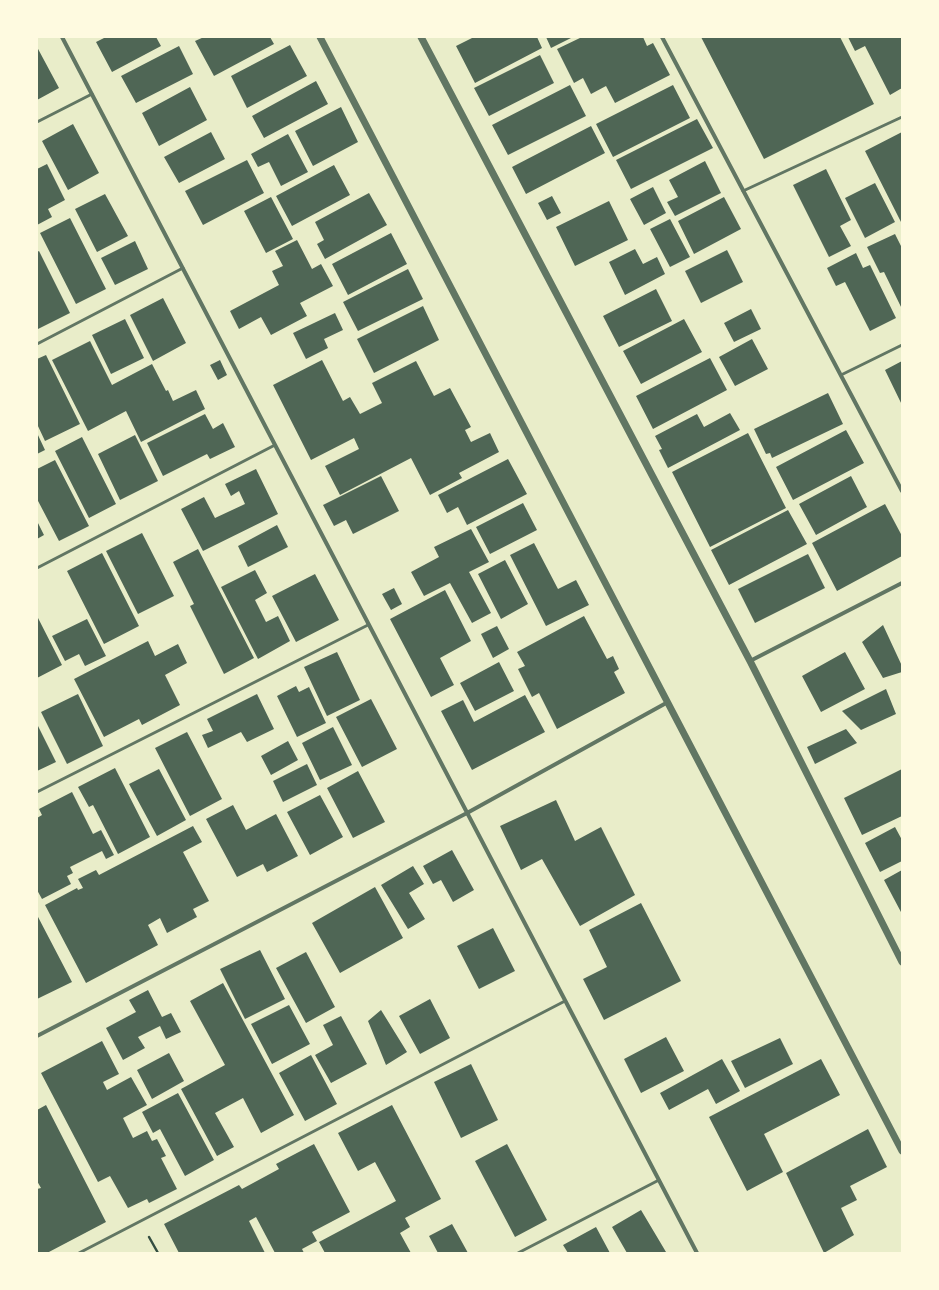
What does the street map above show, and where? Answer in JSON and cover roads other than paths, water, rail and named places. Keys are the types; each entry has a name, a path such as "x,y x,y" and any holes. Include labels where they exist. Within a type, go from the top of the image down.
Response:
{"street":[{"path":"62,37 697,1253"},
{"path":"320,37 902,1151"},
{"path":"421,37 750,661 902,962"},
{"path":"662,37 902,491"},
{"path":"750,661 902,583"},
{"path":"37,1036 467,813 668,701"}],"lane":[{"path":"37,122 92,94"},
{"path":"743,191 902,117"},
{"path":"37,344 183,268"},
{"path":"841,375 902,345"},
{"path":"37,568 275,445"},
{"path":"37,792 368,625"},
{"path":"78,1253 566,1002"},
{"path":"518,1253 659,1180"}]}
